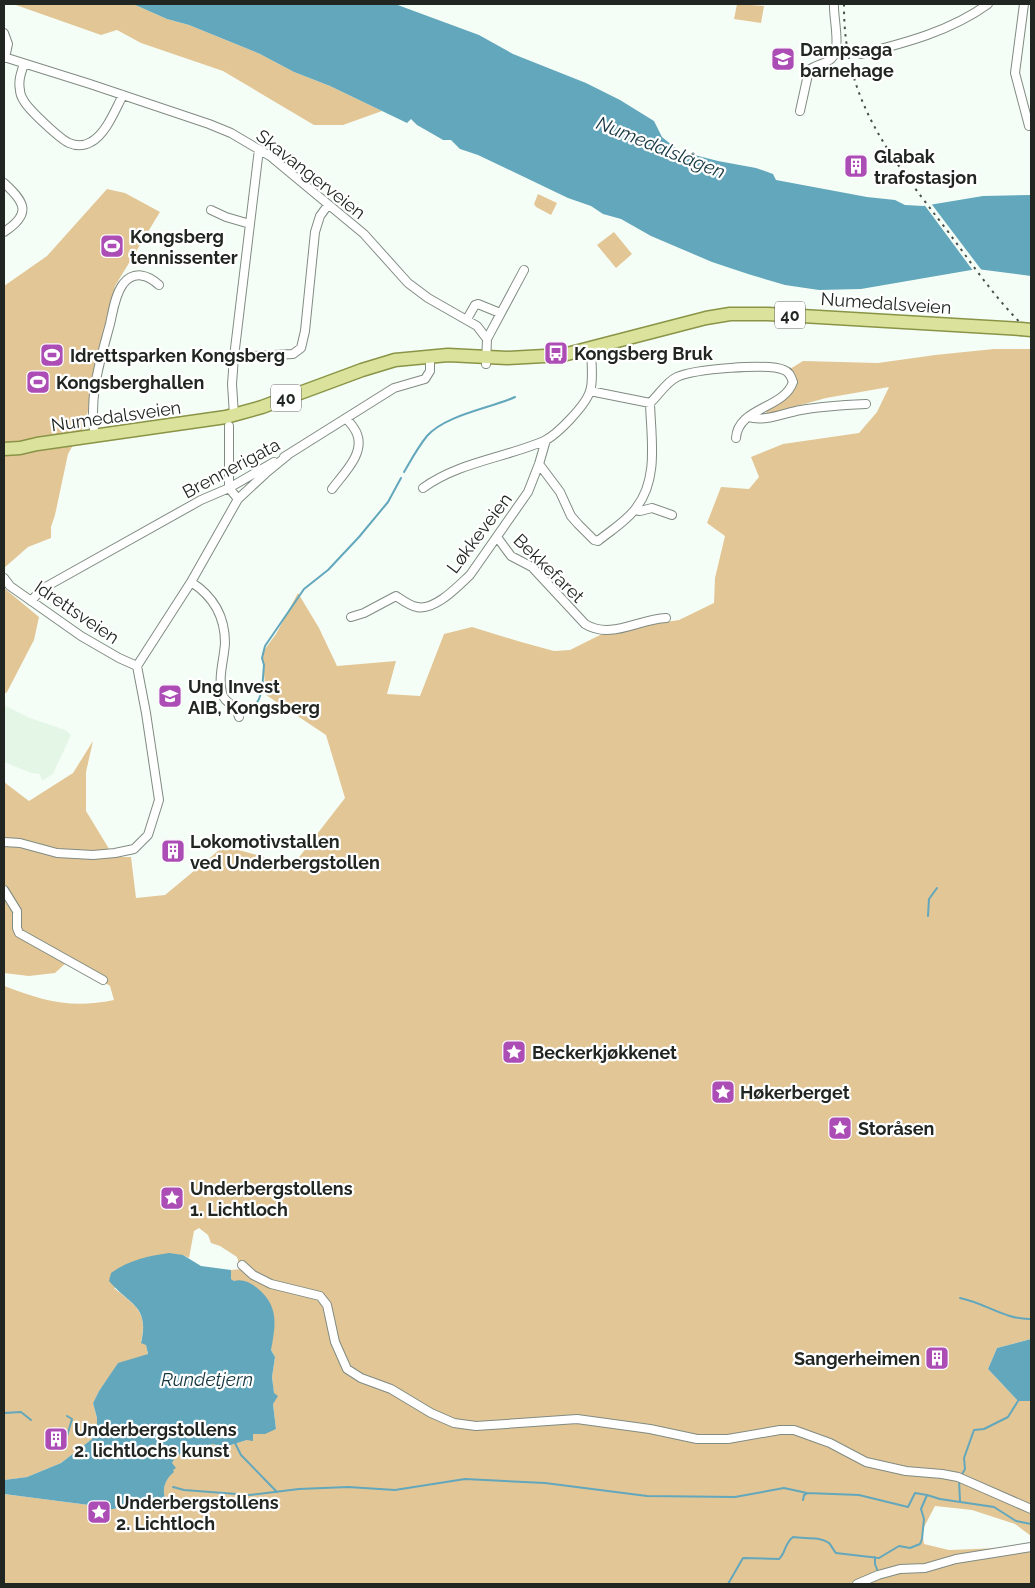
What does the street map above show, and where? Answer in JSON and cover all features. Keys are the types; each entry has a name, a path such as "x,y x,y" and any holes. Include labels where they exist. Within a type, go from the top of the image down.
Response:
{"main road":[{"name":"Numedalsveien","path":"4,449 205,421 232,420 262,407 395,360 430,359 456,355 486,361 526,364 553,359 706,318 745,314 1026,329"},
{"name":"Numedalsveien","path":"4,443 37,444"}],"street":[{"path":"800,111 809,70 831,59 836,52 834,4"},
{"path":"860,54 907,42 954,25 988,4"},
{"path":"1024,4 1015,73 1029,126"},
{"name":"Skavangerveien","path":"4,33 8,44 4,57 123,95 231,133 259,149 364,234 408,283 428,298 467,319 482,331 487,338"},
{"path":"24,64 19,80 20,92 24,101 54,132 68,143 80,146 96,139 123,95"},
{"path":"238,499 230,488 232,384 259,149"},
{"path":"4,183 19,197 22,205 22,213 18,221 4,232"},
{"path":"234,357 293,354 301,348 305,331 315,232 320,216 328,204"},
{"path":"211,210 226,217 250,224"},
{"path":"486,361 487,338 524,270"},
{"path":"95,437 92,405 97,372 117,296 124,283 133,276 141,274 151,278 159,285"},
{"path":"467,319 475,305 478,304 500,313"},
{"path":"423,488 433,481 462,468 546,440 559,431 576,412 590,391 590,349"},
{"name":"Brennerigata","path":"31,600 42,588 201,500 230,488 270,463 288,455 394,388 425,378 430,371 430,359"},
{"path":"539,464 560,492 571,516 594,540 598,541 632,512 643,497 650,482 652,460 650,403 669,382 682,375 750,367 782,369 791,376 793,382 790,390 783,398 748,417 737,430 736,438"},
{"path":"590,391 650,403"},
{"path":"748,417 758,420 835,405 866,404"},
{"path":"332,489 357,454 360,445 357,433 346,418"},
{"name":"Løkkeveien","path":"352,616 364,613 396,596 416,607 428,607 445,597 470,575 528,492 546,440"},
{"path":"4,842 20,843 57,853 100,854 134,849 148,835 159,800 137,666 190,582 238,499 288,455"},
{"path":"632,512 652,508 672,514"},
{"name":"Bekkefaret","path":"497,538 511,556 532,567 585,624 594,629 604,631 666,618"},
{"name":"Idrettsveien","path":"4,578 10,586 81,636 137,666"},
{"path":"190,582 217,606 222,619 225,643 221,667 222,695 229,705 237,710 239,717"},
{"path":"4,890 17,911 17,928 20,934 103,980"},
{"path":"242,1265 254,1275 271,1284 320,1296 327,1305 335,1342 347,1369 361,1378 392,1390 431,1413 454,1423 476,1426 576,1419 650,1429 697,1440 728,1439 780,1430 794,1430 842,1449 866,1462 906,1471 958,1477 1031,1509"},
{"path":"857,1584 878,1574 900,1569 926,1568 956,1558 1029,1548"}],"shaded area":[{"path":"13,4 133,4 167,19 189,25 260,54 294,72 330,86 382,111 343,125 314,125 223,71 141,43 117,30 101,35"},
{"path":"737,4 764,6 761,23 734,19"},
{"name":"Idrettsparken Kongsberg","path":"107,189 125,193 160,212 115,286 85,424 68,454 51,527 51,538 28,547 4,568 4,286 47,256"},
{"path":"538,194 557,203 551,215 534,204"},
{"path":"614,232 632,254 616,268 597,245"},
{"path":"994,349 1031,349 1031,1339 997,1348 988,1369 1018,1401 1031,1401 1031,1536 1015,1524 972,1510 935,1506 922,1531 924,1544 949,1550 998,1548 1004,1554 1031,1550 1031,1584 4,1584 4,1494 89,1505 102,1510 118,1508 126,1503 164,1506 168,1504 164,1496 164,1487 167,1479 173,1472 172,1461 176,1457 186,1451 214,1444 221,1448 253,1440 253,1434 276,1429 272,1377 275,1357 234,1281 231,1279 231,1270 241,1269 237,1257 220,1246 211,1243 208,1235 199,1228 194,1231 189,1258 183,1255 114,1288 138,1310 143,1323 141,1342 146,1344 148,1355 118,1364 99,1391 93,1403 97,1418 97,1428 92,1439 61,1463 27,1477 4,1480 4,986 32,996 58,1002 84,1004 114,1000 110,986 80,965 67,962 55,973 29,976 4,973 4,782 29,801 73,773 93,741 86,772 86,811 114,857 131,857 136,898 165,895 224,846 293,865 345,798 326,735 266,695 262,653 276,634 298,593 319,628 337,666 396,661 387,694 420,696 444,634 472,627 554,651 570,650 602,634 679,620 714,603 715,578 725,536 707,523 721,487 749,489 759,477 751,457 783,444 859,433 877,412 889,387 826,398 765,415 772,401 789,387 790,369 803,361 878,363"},
{"path":"4,588 39,617 34,640 7,692 4,694"},
{"path":"4,705 30,718 65,730 71,735 53,774 42,781 40,774 31,773 4,762"}],"water":[{"name":"Numedalslågen","path":"133,4 395,4 479,35 513,54 586,83 620,100 654,121 662,137 679,151 756,168 773,174 776,180 867,197 895,200 905,205 923,206 983,196 1031,195 1031,276 977,269 861,289 819,290 785,285 748,274 712,262 651,236 621,219 603,214 591,206 568,198 478,155 460,149 451,140 443,140 417,125 411,119 407,123 330,86 294,72 260,54 189,25 167,19"},
{"name":"Rundetjern","path":"169,1253 183,1255 201,1266 231,1270 231,1279 251,1284 269,1301 275,1323 271,1350 275,1357 272,1377 274,1393 278,1396 273,1404 276,1429 265,1434 253,1434 253,1441 247,1440 221,1448 214,1444 191,1449 175,1458 172,1463 176,1468 167,1479 164,1487 164,1496 168,1504 164,1506 126,1503 118,1508 102,1510 89,1505 4,1494 4,1480 27,1477 61,1463 92,1439 97,1428 97,1418 93,1403 99,1391 118,1363 148,1354 146,1345 141,1343 143,1321 140,1313 109,1281 111,1273 139,1259"},
{"path":"1031,1339 1031,1401 1018,1401 988,1369 997,1348"}],"pier":[{"path":"930,202 983,272 974,272 923,203"}],"waterway":[{"path":"404,472 424,440 435,429 456,417 515,397"},
{"path":"253,709 262,690 264,665 262,658 265,646 304,589 328,570 359,537 388,502 401,478"},
{"path":"928,916 929,899 937,888"},
{"path":"960,1298 1013,1317 1031,1319"},
{"path":"961,1476 965,1469 964,1458 974,1430 984,1429 1008,1417 1018,1401"},
{"path":"4,1413 21,1412 31,1420"},
{"path":"56,1442 61,1444 67,1436 72,1419 67,1416"},
{"path":"235,1443 241,1455 277,1492"},
{"path":"173,1487 184,1490 250,1495 299,1489 348,1487 395,1490 465,1479 545,1483 647,1496 735,1497 784,1488 807,1493 859,1495 908,1507 915,1493 927,1495"},
{"path":"959,1480 960,1501"},
{"path":"803,1500 806,1494"},
{"path":"728,1584 743,1558 779,1559 793,1537 825,1541 829,1543 836,1553 879,1558 899,1546 910,1548 920,1544 924,1519 921,1509 927,1495 940,1499 994,1507 1016,1521 1031,1524"},
{"path":"875,1557 878,1572"}],"railway":[{"path":"844,4 846,39 852,71 862,100 875,128 909,180 978,272 1008,310 1031,333"}],"place":[{"name":"Dampsaga barnehage","path":"783,59"},
{"name":"Glabak trafostasjon","path":"856,166"},
{"name":"Kongsberg tennissenter","path":"112,246"},
{"name":"Kongsberg Bruk","path":"556,353"},
{"name":"Idrettsparken Kongsberg","path":"52,355"},
{"name":"Kongsberghallen","path":"38,382"},
{"name":"Ung Invest AIB, Kongsberg","path":"170,696"},
{"name":"Lokomotivstallen ved Underbergstollen","path":"173,851"},
{"name":"Beckerkjøkkenet","path":"514,1052"},
{"name":"Høkerberget","path":"723,1092"},
{"name":"Storåsen","path":"840,1128"},
{"name":"Underbergstollens 1. Lichtloch","path":"172,1198"},
{"name":"Sangerheimen","path":"937,1358"},
{"name":"Underbergstollens 2. lichtlochs kunst","path":"56,1439"},
{"name":"Underbergstollens 2. Lichtloch","path":"99,1512"}]}
